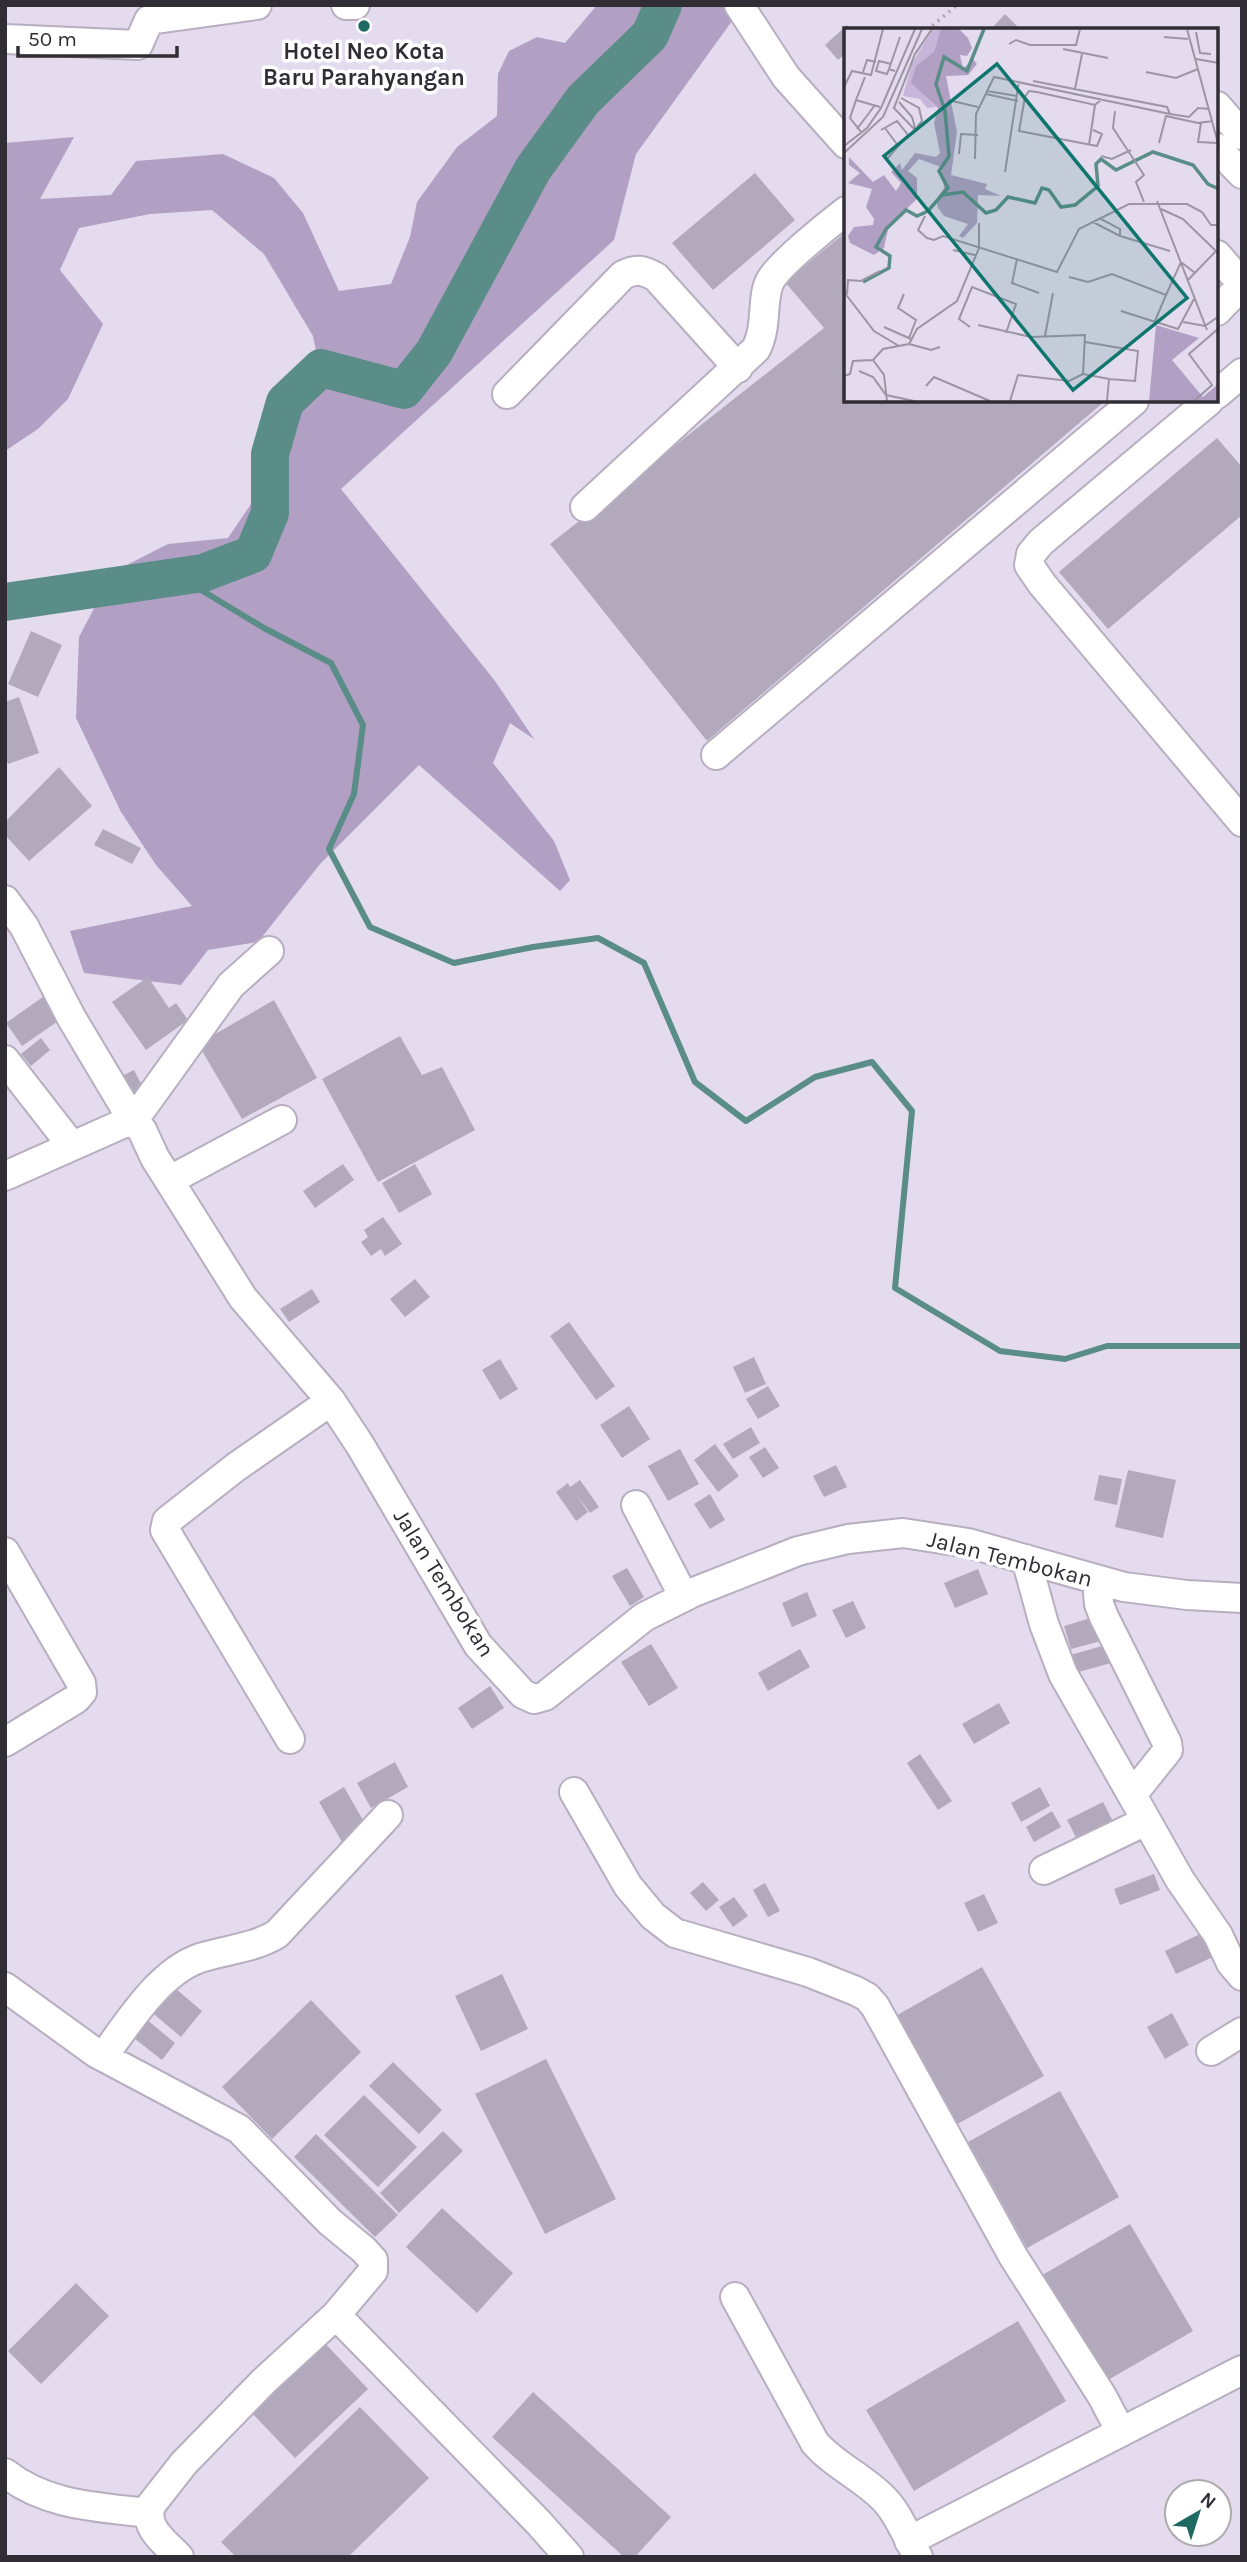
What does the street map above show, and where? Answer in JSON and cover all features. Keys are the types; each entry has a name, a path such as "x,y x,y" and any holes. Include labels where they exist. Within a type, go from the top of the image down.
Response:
{"street":[{"path":"5,39 138,46 150,13 257,5"},
{"path":"346,5 355,5"},
{"path":"739,5 786,76 844,142"},
{"path":"1219,108 1242,135"},
{"path":"1219,150 1242,174"},
{"path":"585,507 756,349 763,336 769,282 844,213"},
{"path":"1219,258 1242,284 1219,309"},
{"path":"507,394 623,275 632,270 644,270 656,277 738,368"},
{"path":"1219,392 1242,373"},
{"path":"716,755 1133,402"},
{"path":"1208,402 1041,542 1031,554 1029,565 1042,584 1242,822"},
{"name":"Jalan Tembokan","path":"5,900 24,926 71,1017 142,1130 155,1158 243,1298 331,1401 360,1445 478,1645 523,1694 534,1699 545,1696 644,1617 684,1597 798,1551 848,1539 903,1533 968,1543 1026,1559 1099,1592 1124,1587 1187,1595 1242,1598"},
{"path":"5,1176 134,1121 231,985 269,951"},
{"path":"5,1060 72,1146"},
{"path":"170,1180 282,1120"},
{"path":"290,1739 165,1530 167,1521 236,1467 331,1401"},
{"path":"636,1505 684,1597"},
{"path":"5,1552 81,1683 82,1692 76,1699 5,1742"},
{"path":"1026,1559 1044,1624 1063,1674 1180,1880 1218,1935 1231,1963 1242,1976"},
{"path":"1099,1592 1167,1743 1168,1750 1132,1795"},
{"path":"574,1792 628,1886 653,1916 675,1933 808,1972 856,1991 867,1997 875,2006 1013,2256 1102,2396 1121,2432"},
{"path":"103,2057 157,1987 176,1970 198,1959 265,1941 277,1934 388,1815"},
{"path":"1044,1870 1146,1821"},
{"path":"5,1987 103,2057 239,2129 330,2222 373,2260 373,2271 336,2315 264,2381 184,2463 151,2505 148,2512 150,2525 179,2557"},
{"path":"1211,2051 1242,2032"},
{"path":"735,2297 815,2443 828,2458 875,2490 887,2502 914,2549 1121,2432 1242,2370"},
{"path":"336,2315 569,2557"},
{"path":"5,2473 19,2484 47,2497 86,2505 148,2512"}],"path":[{"path":"928,28 957,5"}],"shaded area":[{"path":"597,5 740,5 732,21 636,154 614,240 341,489 495,681 534,739 510,723 493,763 554,841 570,880 560,891 419,765 320,864 258,942 208,950 181,985 84,973 70,931 192,906 156,865 121,812 76,718 79,637 113,572 168,544 228,538 253,501 257,438 296,396 322,381 313,336 264,254 212,210 150,214 79,228 60,270 103,324 68,399 38,429 5,451 5,143 74,137 40,199 111,195 136,161 223,154 274,178 303,213 339,291 391,284 410,237 417,202 457,147 497,116 498,74 509,51 537,37 565,43"}],"building":[{"path":"1005,14 1019,28 992,28"},
{"path":"847,25 850,28 844,28 844,55 838,60 825,45"},
{"path":"755,173 795,220 713,290 672,243"},
{"path":"844,234 844,402 1104,402 707,741 550,544 824,328 785,282"},
{"path":"1217,438 1242,467 1242,515 1108,629 1059,572"},
{"path":"31,631 62,645 38,697 8,684"},
{"path":"19,697 39,753 8,764 5,756 5,702"},
{"path":"59,767 92,806 29,861 5,835 5,822"},
{"path":"103,829 141,848 132,864 94,845"},
{"path":"148,977 169,1008 176,1003 188,1020 146,1050 112,1002"},
{"path":"47,994 64,1017 22,1046 6,1023"},
{"path":"274,1000 317,1078 242,1119 198,1044"},
{"path":"400,1036 422,1075 442,1067 475,1130 378,1182 322,1079"},
{"path":"41,1038 50,1050 31,1066 21,1054"},
{"path":"134,1070 149,1099 131,1108 116,1079"},
{"path":"343,1164 354,1180 315,1208 303,1191"},
{"path":"415,1164 432,1194 399,1213 382,1183"},
{"path":"383,1217 402,1244 385,1256 381,1249 371,1256 361,1242 368,1237 364,1230"},
{"path":"415,1279 430,1297 405,1317 390,1299"},
{"path":"312,1289 320,1302 289,1322 280,1309"},
{"path":"569,1322 615,1386 596,1400 550,1336"},
{"path":"754,1357 766,1384 745,1393 733,1367"},
{"path":"500,1359 518,1389 500,1400 482,1370"},
{"path":"768,1386 780,1406 758,1419 746,1399"},
{"path":"629,1406 650,1439 622,1458 600,1425"},
{"path":"751,1427 760,1443 733,1459 723,1444"},
{"path":"715,1444 739,1476 718,1492 694,1460"},
{"path":"765,1447 779,1468 763,1478 749,1457"},
{"path":"680,1449 699,1484 668,1501 648,1466"},
{"path":"836,1465 847,1487 824,1497 813,1476"},
{"path":"1128,1470 1176,1480 1163,1538 1115,1527"},
{"path":"1099,1475 1122,1479 1117,1505 1094,1500"},
{"path":"580,1480 599,1507 590,1513 574,1491 588,1512 576,1521 556,1492 568,1483 570,1487"},
{"path":"710,1494 725,1520 710,1529 694,1504"},
{"path":"627,1568 644,1597 630,1606 612,1576"},
{"path":"978,1569 988,1594 955,1608 944,1583"},
{"path":"807,1592 817,1616 792,1627 782,1603"},
{"path":"853,1601 866,1628 846,1638 832,1610"},
{"path":"1094,1617 1101,1641 1071,1649 1064,1626"},
{"path":"651,1644 678,1688 649,1706 621,1662"},
{"path":"1106,1645 1111,1663 1075,1673 1070,1655"},
{"path":"800,1649 810,1667 768,1691 758,1673"},
{"path":"490,1686 504,1708 472,1729 458,1708"},
{"path":"999,1703 1010,1723 974,1744 962,1724"},
{"path":"920,1754 952,1801 938,1810 907,1763"},
{"path":"395,1762 408,1787 371,1808 357,1783"},
{"path":"344,1787 367,1827 342,1842 319,1802"},
{"path":"1040,1787 1050,1806 1021,1822 1011,1803"},
{"path":"1103,1802 1119,1833 1083,1851 1067,1820"},
{"path":"1052,1811 1061,1827 1034,1842 1026,1827"},
{"path":"1154,1874 1160,1890 1120,1905 1114,1889"},
{"path":"703,1882 719,1900 706,1911 690,1893"},
{"path":"765,1883 780,1911 768,1917 753,1890"},
{"path":"984,1894 998,1923 978,1932 964,1903"},
{"path":"734,1897 748,1916 733,1927 719,1907"},
{"path":"1204,1932 1215,1956 1176,1974 1165,1951"},
{"path":"982,1967 1044,2076 954,2126 892,2018"},
{"path":"502,1974 528,2029 481,2051 455,1996"},
{"path":"169,1983 202,2011 181,2037 148,2009"},
{"path":"311,2000 361,2052 272,2139 222,2087"},
{"path":"1172,2013 1189,2045 1165,2059 1147,2027"},
{"path":"140,2014 175,2043 162,2060 126,2032"},
{"path":"546,2059 616,2199 545,2234 475,2094"},
{"path":"393,2062 442,2110 419,2134 369,2086"},
{"path":"1060,2091 1119,2197 1027,2248 968,2142"},
{"path":"364,2095 417,2147 378,2187 324,2135"},
{"path":"443,2131 463,2151 399,2213 380,2193"},
{"path":"316,2134 398,2215 375,2237 294,2157"},
{"path":"442,2208 513,2273 477,2313 406,2247"},
{"path":"1130,2224 1193,2331 1101,2384 1039,2277"},
{"path":"76,2283 109,2316 41,2384 8,2351"},
{"path":"1018,2321 1066,2401 914,2491 866,2410"},
{"path":"322,2340 368,2389 295,2458 248,2409"},
{"path":"533,2392 671,2517 635,2557 624,2557 492,2437"},
{"path":"360,2407 429,2478 348,2557 236,2557 221,2542"}],"waterway":[{"path":"5,602 203,573 253,554 270,513 270,454 285,402 321,368 404,390 434,352 533,169 583,100 650,35 663,5"},
{"path":"178,576 264,628 331,663 363,725 354,794 329,849 370,927 454,963 533,947 598,938 644,963 695,1082 746,1121 815,1077 872,1062 912,1111 895,1288 1000,1351 1065,1359 1107,1346 1242,1346"}],"place":[{"name":"Hotel Neo Kota Baru Parahyangan","path":"364,26"}]}
